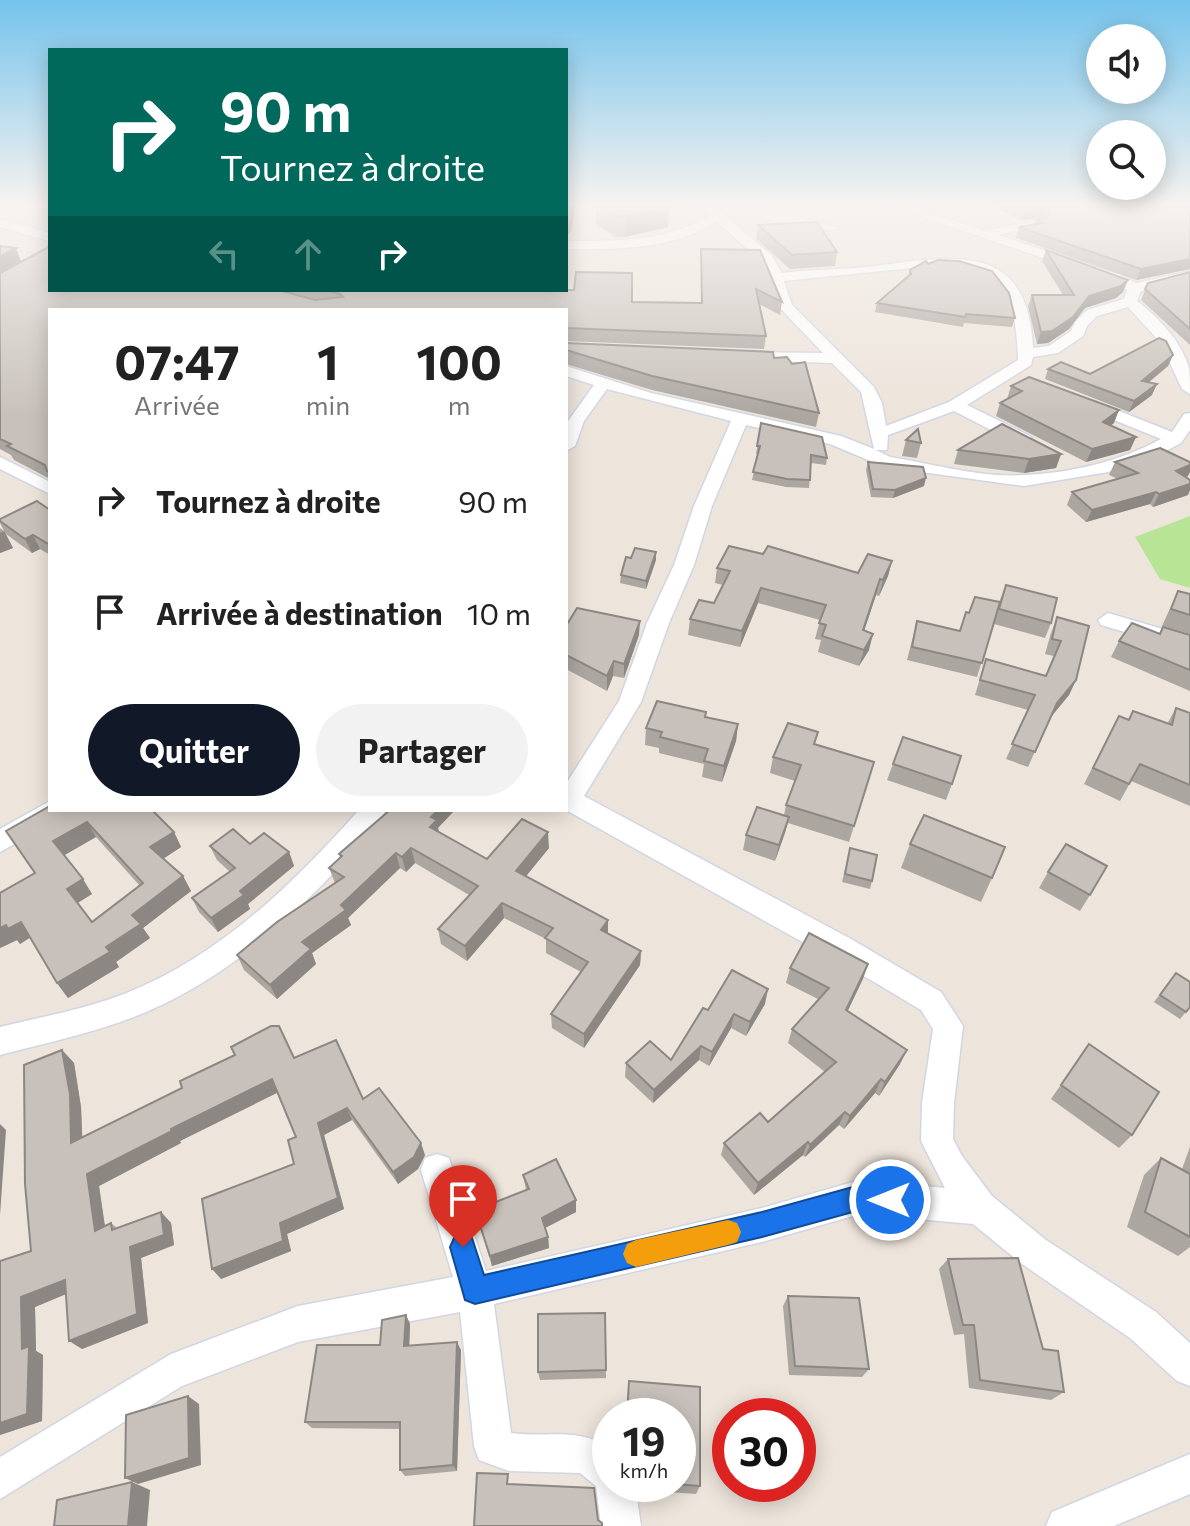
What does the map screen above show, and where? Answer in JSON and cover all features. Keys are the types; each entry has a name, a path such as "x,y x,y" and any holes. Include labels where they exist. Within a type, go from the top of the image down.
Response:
{"street":[{"path":"776,274 785,306 868,390 874,403 877,433 885,462"},
{"path":"777,278 821,274"},
{"path":"877,433 904,426 955,405 1026,362 1017,296 1004,280 992,274"},
{"path":"1103,274 1115,278 1132,295 1184,368 1190,389"},
{"path":"1026,353 1053,350 1078,333 1080,325 1092,313 1190,275"},
{"path":"723,357 834,358"},
{"path":"568,372 647,397 835,440 860,448 885,462 1013,481 1085,472 1129,460 1175,439 1190,418"},
{"path":"1002,375 1022,381"},
{"path":"568,441 576,421 603,384"},
{"path":"1077,399 1175,439"},
{"path":"955,405 1085,472"},
{"path":"741,417 703,506 684,565 658,623 630,702 568,799 632,838 686,863 931,1001 948,1026 945,1069 938,1103 937,1141 950,1168 980,1208 1034,1252 1143,1325 1190,1368"},
{"path":"0,462 48,488"},
{"path":"1108,620 1190,644"},
{"path":"0,842 50,812"},
{"path":"0,1041 134,1004 190,976 249,935 280,908 372,812"},
{"path":"437,1170 475,1291 493,1446 508,1454 584,1451 592,1456"},
{"path":"0,1479 171,1372 298,1324 475,1291 762,1225 860,1197 980,1208"},
{"path":"1066,1526 1190,1474"},
{"path":"618,1502 621,1526"}],"green space":[{"path":"1190,516 1190,588 1160,579 1135,537"}],"building":[{"path":"0,274 48,274 48,292 286,292 315,300 343,297 332,292 568,292 574,290 576,274 632,274 632,302 702,303 701,274 770,274 782,302 756,289 766,336 568,328 568,308 48,308 48,472 45,465 7,446 11,444 0,439"},
{"path":"911,274 994,274 1009,293 1015,318 966,314 965,317 877,303"},
{"path":"1061,274 1112,274 1128,280 1121,286 1089,296 1073,317 1052,331 1041,332 1032,295 1074,295"},
{"path":"1190,274 1190,329 1145,289 1148,283"},
{"path":"1159,338 1166,341 1173,355 1142,381 1157,384 1134,401 1048,369 1061,362 1090,374"},
{"path":"568,343 773,352 774,358 787,357 792,364 805,362 819,413 652,376 568,351"},
{"path":"1029,377 1119,410 1103,422 1136,437 1092,449 1000,403 1022,391 1011,386"},
{"path":"761,423 822,437 827,458 811,455 810,480 753,472 760,446 757,446"},
{"path":"1002,424 1061,454 1029,459 958,450"},
{"path":"918,429 921,443 906,440"},
{"path":"1160,448 1190,462 1190,465 1176,471 1190,480 1190,484 1092,510 1072,492 1138,473 1115,462"},
{"path":"868,462 923,467 926,478 895,490 873,489"},
{"path":"37,501 48,509 48,544 33,535 25,539 0,519"},
{"path":"729,546 763,554 768,546 858,573 868,554 892,561 883,580 880,579 863,630 873,634 864,650 822,636 826,625 819,623 826,605 761,588 742,631 690,619 699,600 714,603 730,571 717,568"},
{"path":"635,548 656,552 646,581 621,575 626,557 631,558"},
{"path":"1006,585 1057,598 1051,623 999,609"},
{"path":"1178,591 1190,594 1190,615 1171,609"},
{"path":"975,597 1000,602 982,663 912,647 917,621 960,631"},
{"path":"577,608 640,621 624,664 614,661 607,676 568,656 568,623"},
{"path":"1057,617 1089,626 1076,680 1057,703 1035,752 1012,744 1035,695 980,680 986,659 1046,676 1061,641 1052,639"},
{"path":"1132,623 1160,634 1163,627 1190,635 1190,670 1119,641"},
{"path":"657,701 706,712 705,717 738,724 724,766 704,761 708,749 660,737 662,732 646,728"},
{"path":"1176,708 1190,713 1190,785 1140,764 1129,784 1093,768 1119,716 1129,720 1133,711 1172,725"},
{"path":"788,723 818,732 814,744 874,762 854,826 786,805 801,765 773,757"},
{"path":"903,737 961,756 952,784 893,764"},
{"path":"48,807 48,812 154,812 174,832 150,847 183,876 132,915 141,924 106,947 110,952 57,983 21,922 8,929 6,925 0,928 0,893 35,873 6,831","holes":["87,822 143,883 92,922 67,889 83,879 53,841"]},
{"path":"757,807 789,817 779,845 746,835"},
{"path":"388,812 436,812 431,817 437,820 430,827 487,859 522,819 548,832 516,871 608,920 601,930 641,951 584,1034 551,1014 588,962 545,938 553,928 502,903 465,946 438,929 478,886 411,848 402,857 396,853 341,905 346,910 302,942 311,949 270,985 237,955 277,922 344,877 329,868 342,856 339,854"},
{"path":"924,815 1005,847 992,878 910,844"},
{"path":"233,829 250,844 264,833 289,852 240,891 244,895 211,918 192,898 235,868 210,846"},
{"path":"1066,844 1107,866 1090,895 1048,872"},
{"path":"850,848 877,855 872,881 845,874"},
{"path":"809,933 868,964 846,1010 907,1050 885,1082 881,1079 850,1116 845,1112 810,1145 808,1142 758,1183 724,1143 760,1113 768,1122 836,1062 792,1029 829,988 790,968"},
{"path":"732,970 768,989 750,1022 734,1014 712,1052 701,1046 654,1090 626,1063 650,1041 671,1060 703,1008 708,1010"},
{"path":"1176,973 1190,982 1190,1007 1186,1012 1160,995"},
{"path":"271,1026 279,1026 294,1058 336,1040 363,1099 379,1088 421,1143 414,1157 393,1172 347,1108 318,1123 338,1198 280,1223 283,1241 212,1269 202,1199 294,1164 288,1140 296,1137 272,1079 87,1174 95,1231 111,1223 112,1230 161,1212 164,1235 130,1247 137,1314 69,1341 65,1280 21,1297 22,1349 29,1346 27,1414 0,1423 0,1261 31,1251 25,1184 24,1065 62,1050 70,1094 71,1143 182,1088 180,1081 235,1055 231,1047"},
{"path":"1089,1044 1159,1092 1132,1135 1061,1085"},
{"path":"1161,1158 1190,1174 1190,1237 1145,1212"},
{"path":"556,1159 576,1200 542,1218 548,1237 490,1256 475,1210 529,1189 523,1175"},
{"path":"1018,1258 1043,1349 1058,1351 1064,1392 980,1380 974,1325 963,1325 948,1259"},
{"path":"788,1296 859,1298 869,1369 795,1366"},
{"path":"605,1313 606,1370 538,1372 538,1314"},
{"path":"406,1315 404,1346 457,1342 453,1465 400,1470 400,1422 305,1422 317,1345 380,1345 382,1320"},
{"path":"629,1381 700,1387 700,1486 696,1486 696,1398 628,1398"},
{"path":"188,1396 189,1458 125,1478 126,1415"},
{"path":"477,1473 508,1474 507,1484 592,1488 592,1502 596,1502 598,1520 602,1523 602,1526 474,1526"},
{"path":"132,1482 128,1526 54,1526 57,1500"}],"slow traffic":[{"path":"636,1254 728,1232"}],"route":[{"path":"463,1247 475,1291 762,1225 860,1197 890,1200"}]}
